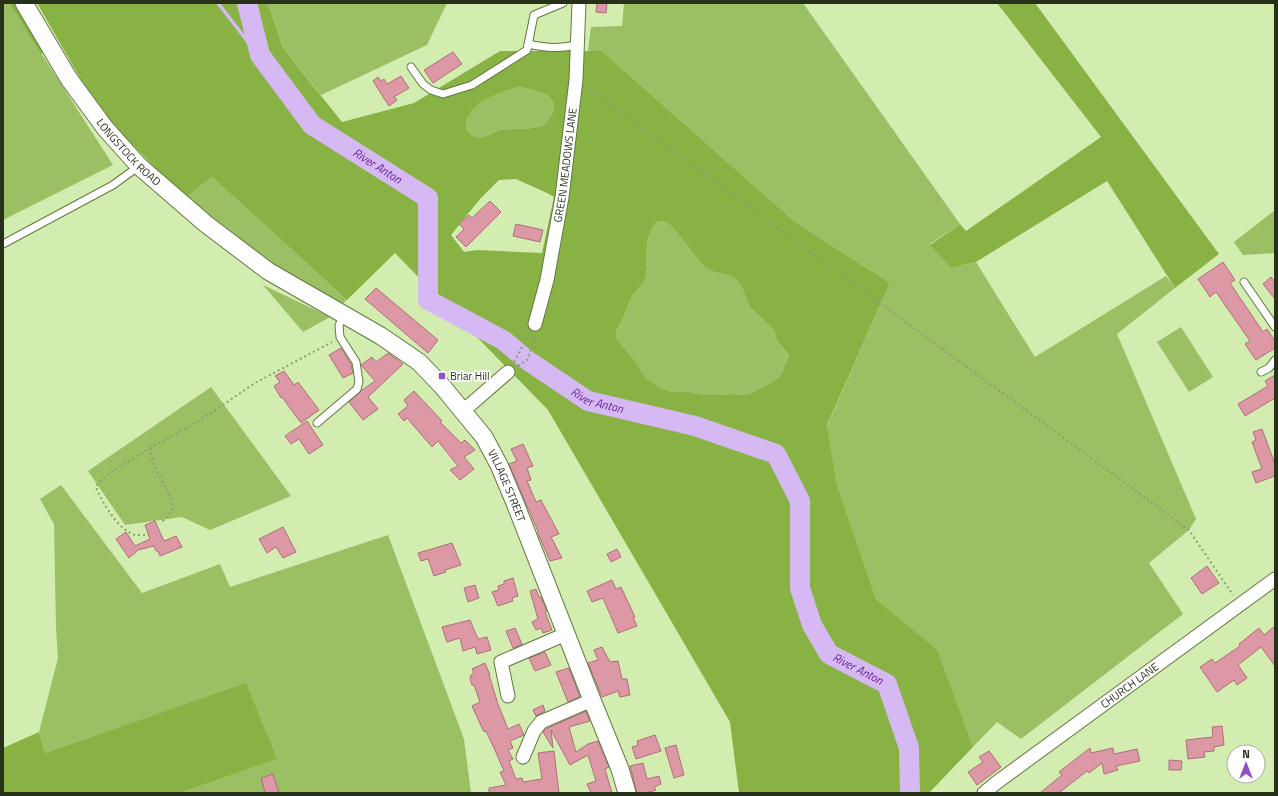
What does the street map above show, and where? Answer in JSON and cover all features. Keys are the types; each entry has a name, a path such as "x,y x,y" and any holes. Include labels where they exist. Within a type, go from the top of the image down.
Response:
{"street":[{"name":"LONGSTOCK ROAD","path":"24,3 69,79 105,128 139,166 206,224 268,271"},
{"name":"GREEN MEADOWS LANE","path":"535,321 547,280 562,196 576,80 579,3"},
{"name":"VILLAGE STREET","path":"268,271 381,336 419,362 442,386 484,437 499,465 620,769 626,793"},
{"path":"463,411 508,372"},
{"name":"CHURCH LANE","path":"984,793 1275,579"},
{"path":"508,696 501,662 566,634"},
{"path":"523,757 534,731 541,722 592,700"}],"lane":[{"path":"410,67 423,84 431,90 443,94 472,84 527,50 534,15 563,3"},
{"path":"528,44 547,48 562,48 577,45"},
{"path":"3,244 113,185 139,166"},
{"path":"1244,282 1275,327"},
{"path":"316,423 357,389 359,382 356,362 340,337 339,326 343,314"},
{"path":"1261,372 1269,368 1275,360"}],"path":[{"path":"576,80 1189,530 1238,605"},
{"path":"508,372 527,360 538,328 535,321"},
{"path":"508,372 535,321"},
{"path":"145,534 135,535 122,527 111,514 96,486 98,483 113,471 198,421 255,383 340,337"},
{"path":"150,448 153,464 170,496 173,508 168,517 160,523"}],"green space":[{"path":"3,3 9,3 113,165 3,220"},
{"path":"9,3 18,3 46,50 41,54"},
{"path":"37,3 268,3 283,48 342,122 414,103 500,51 602,51 795,222 890,283 827,425 837,484 876,599 937,650 973,747 929,793 739,793 730,722 548,410 395,253 347,300 212,177 185,198 117,129 80,78","holes":["518,87 538,91 549,97 553,102 554,107 552,114 548,121 542,126 502,130 479,137 473,136 466,129 471,112 484,100","516,179 554,197 542,253 477,250 464,252 451,235 480,199 499,180","663,221 669,224 704,267 711,271 734,278 741,285 749,306 774,330 777,341 789,356 781,375 774,381 750,394 704,395 690,392 673,392 663,389 647,379 642,373 639,366 617,339 616,331 632,296 644,282 647,270 646,258 648,238 656,222"]},
{"path":"268,3 447,3 427,45 321,95 283,48"},
{"path":"624,3 803,3 960,224 930,244 951,268 976,262 1035,357 1166,276 1175,288 1117,334 1196,519 1189,530 1149,563 1183,614 1021,739 997,722 973,747 936,650 876,599 837,484 827,426 890,283 795,222 602,51 588,51 591,27 622,26"},
{"path":"997,3 1035,3 1219,254 1175,288 1107,181 976,262 951,268 930,245 960,224 966,231 1101,137"},
{"path":"518,87 538,91 549,97 553,102 554,107 552,114 548,121 542,126 502,130 479,137 473,136 466,129 471,112 484,100"},
{"path":"212,177 347,300 341,305 325,299 224,233 185,198"},
{"path":"1275,210 1275,253 1243,255 1234,242"},
{"path":"663,221 674,229 704,267 711,271 734,278 741,285 749,306 774,330 777,341 789,357 781,375 774,381 750,394 741,395 704,395 690,392 673,392 663,389 647,379 639,366 617,339 616,331 632,296 644,282 647,270 646,258 648,238 656,222"},
{"path":"263,285 330,317 303,332"},
{"path":"1181,327 1213,377 1189,392 1157,342"},
{"path":"211,387 291,496 210,530 182,517 125,525 88,471"},
{"path":"61,485 142,593 220,564 230,587 388,535 464,739 471,793 180,793 276,759 245,684 45,753 39,732 58,658 54,524 40,499"},
{"path":"246,683 277,759 180,793 3,793 3,748 39,732 45,753"}],"building":[{"path":"597,3 607,3 606,13 596,12"},
{"path":"453,52 462,64 433,83 424,70"},
{"path":"401,76 409,88 394,97 397,100 389,106 373,81 378,77 381,81 384,79 387,84"},
{"path":"490,201 501,212 466,247 456,237 464,229 459,224 469,215 472,218"},
{"path":"516,224 543,230 540,242 513,236"},
{"path":"1223,262 1235,280 1230,283 1263,332 1267,329 1275,341 1275,348 1256,360 1245,344 1250,341 1216,292 1210,297 1198,279"},
{"path":"1271,277 1275,282 1275,299 1263,284"},
{"path":"376,288 438,340 428,353 365,299"},
{"path":"341,348 351,364 353,373 343,378 329,355"},
{"path":"388,353 403,364 368,397 378,409 363,420 349,402 375,381 361,365 372,357 376,362"},
{"path":"284,371 294,385 298,382 319,410 301,423 282,397 281,398 274,386 280,382 275,376"},
{"path":"1275,375 1275,398 1245,416 1238,404 1268,386 1265,381"},
{"path":"414,391 442,421 440,422 461,443 465,440 475,450 464,457 474,469 460,480 450,470 458,466 438,441 432,447 407,418 404,421 398,414 408,406 404,400"},
{"path":"307,421 323,445 309,454 299,439 291,444 285,436"},
{"path":"1262,429 1275,464 1275,476 1256,483 1252,472 1262,469 1252,442 1256,440 1253,432"},
{"path":"523,444 533,466 527,468 531,480 527,481 536,502 541,500 559,534 551,537 562,558 550,561 509,464 517,461 511,449"},
{"path":"155,521 164,541 176,536 182,547 160,556 154,546 138,550 129,558 116,539 126,532 135,546 150,539 145,525"},
{"path":"283,527 296,552 283,558 276,547 267,553 259,539"},
{"path":"452,543 461,565 445,570 446,572 434,576 428,559 421,561 418,553"},
{"path":"617,549 621,557 611,562 607,554"},
{"path":"1207,566 1219,583 1202,594 1191,578"},
{"path":"513,578 518,596 512,598 513,601 498,606 492,592 499,590 498,586 504,584 504,581"},
{"path":"612,580 616,589 621,587 635,617 633,617 637,626 618,633 603,598 592,602 587,591"},
{"path":"475,585 479,598 468,602 464,588"},
{"path":"536,589 547,611 545,612 552,630 543,633 541,628 536,630 532,622 538,619 530,591"},
{"path":"470,620 478,639 487,637 491,650 477,654 475,647 463,651 460,638 447,642 442,627"},
{"path":"1275,626 1275,666 1261,647 1238,665 1247,678 1237,685 1234,680 1217,692 1200,667 1212,659 1215,663 1240,646 1239,644 1259,628 1264,635"},
{"path":"515,628 522,644 513,648 506,631"},
{"path":"602,647 610,662 618,661 622,679 627,679 630,695 620,697 618,691 602,697 588,663 598,660 594,650"},
{"path":"545,652 551,665 535,671 529,658"},
{"path":"485,663 498,704 508,729 519,724 524,735 510,741 513,748 508,750 513,759 509,761 516,779 522,778 523,782 542,779 538,753 554,751 559,793 489,793 489,788 506,785 500,772 504,771 486,731 484,732 472,706 480,702 474,685 472,685 470,679 471,675 474,673 472,669"},
{"path":"569,668 580,697 568,702 556,672"},
{"path":"543,705 545,711 536,716 533,710"},
{"path":"586,711 590,721 569,727 576,752 588,744 598,741 609,767 605,769 612,793 591,793 587,784 596,781 588,755 570,765 551,730 553,748 543,732 546,729"},
{"path":"1222,726 1224,745 1214,747 1214,751 1204,752 1205,757 1188,759 1186,740 1213,737 1212,727"},
{"path":"655,735 661,751 636,759 632,747 638,745 637,741"},
{"path":"676,745 684,775 674,778 665,748"},
{"path":"1090,748 1091,753 1113,748 1114,754 1137,749 1140,761 1116,766 1118,770 1104,774 1102,763 1089,773 1087,771 1059,793 1040,793 1062,775 1059,772"},
{"path":"989,751 1001,767 977,785 968,772 983,762 979,757"},
{"path":"1169,760 1182,761 1181,770 1169,770"},
{"path":"643,763 647,779 659,776 661,784 654,787 656,790 646,793 637,793 630,766"},
{"path":"273,774 279,793 265,793 261,778"}],"waterway":[{"name":"River Anton","path":"218,3 312,125"},
{"name":"River Anton","path":"247,3 260,55 312,125 428,198 428,300 503,340 527,360 588,401 695,426 776,454 800,501 800,588 812,625 829,654 887,684 909,748 910,793"}],"place":[{"name":"Briar Hill","path":"442,376"}]}
